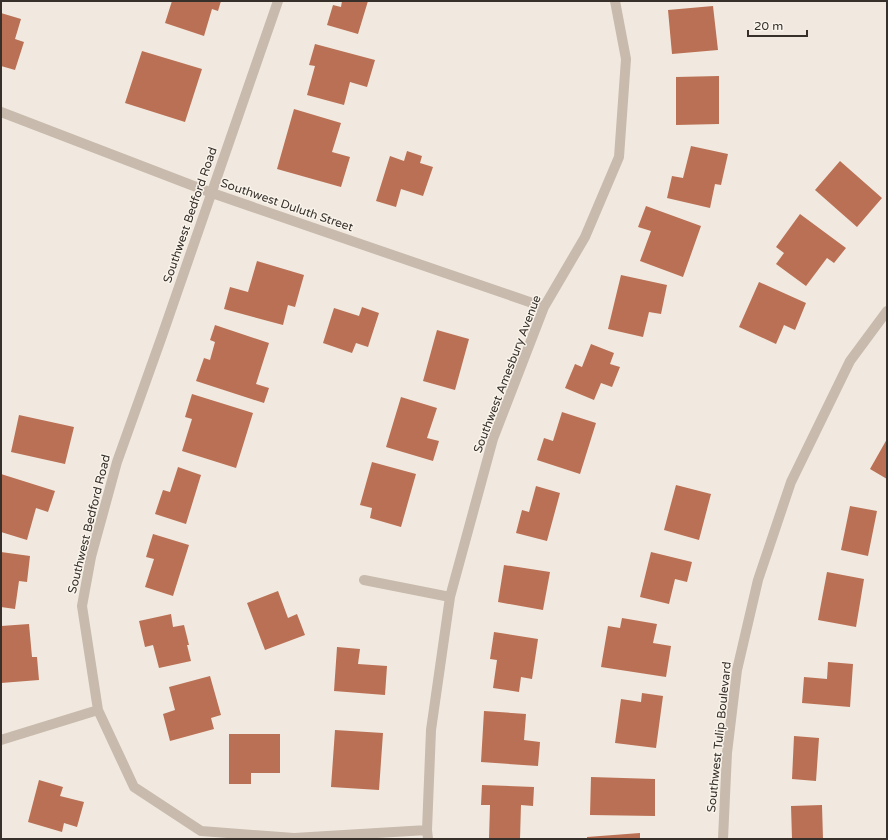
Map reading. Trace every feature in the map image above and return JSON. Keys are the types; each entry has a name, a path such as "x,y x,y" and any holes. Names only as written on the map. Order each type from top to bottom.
{"street":[{"name":"Southwest Bedford Road","path":"278,1 117,462 91,557 82,606 98,710 134,787 201,831 294,838 428,834"},
{"name":"Southwest Amesbury Avenue","path":"428,834 431,730 450,597 493,439 544,307 585,237 619,157 626,59 615,1"},
{"name":"Southwest Duluth Street","path":"1,112 212,193 544,307"},
{"name":"Southwest Tulip Boulevard","path":"723,839 728,753 737,670 758,580 791,482 850,361 887,311"},
{"path":"364,580 450,597"},
{"path":"1,740 98,710"}],"building":[{"path":"172,1 221,1 218,11 212,9 204,36 165,23"},
{"path":"342,1 368,1 358,34 327,25 333,5 341,7"},
{"path":"713,6 718,50 672,54 668,10"},
{"path":"1,13 21,19 15,39 24,42 15,70 1,66"},
{"path":"315,44 375,60 367,87 350,82 344,105 307,95 315,66 309,65"},
{"path":"142,51 202,69 185,122 125,103"},
{"path":"719,76 719,124 676,125 676,77"},
{"path":"294,109 341,123 332,152 350,157 341,187 277,169"},
{"path":"691,146 728,154 721,185 715,184 710,208 667,198 672,176 683,178"},
{"path":"407,151 422,156 420,163 433,167 423,196 401,189 396,207 376,201 390,156 404,161"},
{"path":"840,161 882,198 857,227 815,190"},
{"path":"646,206 701,226 683,277 640,261 651,231 638,227"},
{"path":"800,214 846,248 834,263 827,258 806,286 776,264 784,253 776,247"},
{"path":"257,261 304,275 295,307 288,305 283,325 224,309 230,287 248,292"},
{"path":"621,275 667,285 661,314 649,312 643,337 608,329"},
{"path":"759,282 806,303 795,330 784,325 776,344 739,327"},
{"path":"362,307 379,313 368,347 356,343 352,353 323,343 334,308 359,316"},
{"path":"215,325 269,343 256,384 269,388 264,403 196,381 204,358 210,360 215,342 210,340"},
{"path":"437,330 469,339 455,390 423,381"},
{"path":"591,344 614,353 610,364 620,367 612,387 601,383 594,400 565,388 575,364 582,367"},
{"path":"192,394 253,413 236,468 182,451 192,419 185,417"},
{"path":"401,397 437,408 427,438 439,441 433,461 386,447"},
{"path":"562,412 596,423 580,474 537,460 544,438 553,441"},
{"path":"19,415 74,427 65,464 11,452"},
{"path":"887,439 887,479 870,469"},
{"path":"372,462 416,474 401,527 370,518 372,508 360,505"},
{"path":"178,467 201,475 186,524 155,514 163,490 170,492"},
{"path":"1,474 55,491 48,512 36,508 27,540 1,532"},
{"path":"676,485 711,494 699,540 664,530"},
{"path":"536,486 560,493 547,541 516,533 522,510 529,512"},
{"path":"850,506 877,511 868,556 841,550"},
{"path":"153,534 189,545 173,596 145,587 154,559 146,557"},
{"path":"1,552 30,556 27,582 19,581 15,609 1,607"},
{"path":"651,552 692,562 687,582 675,579 669,604 640,597"},
{"path":"504,565 550,572 543,610 498,602"},
{"path":"827,572 864,579 856,627 818,620"},
{"path":"278,591 288,618 297,614 305,635 265,650 247,603"},
{"path":"171,614 173,627 184,625 191,661 159,668 153,645 145,647 139,621"},
{"path":"622,618 657,624 653,643 671,646 666,677 601,667 608,626 620,628"},
{"path":"29,624 32,657 37,657 39,680 1,683 1,626"},
{"path":"494,632 538,639 532,679 521,677 519,692 493,688 497,660 490,659"},
{"path":"337,647 360,649 358,664 387,666 385,695 334,691"},
{"path":"828,662 853,664 850,707 802,703 804,677 827,679"},
{"path":"210,676 221,715 211,718 214,729 170,741 163,714 175,710 169,687"},
{"path":"642,693 663,696 656,748 615,743 621,699 641,702"},
{"path":"484,711 526,714 524,740 540,742 538,766 481,762"},
{"path":"335,730 383,733 379,790 331,787"},
{"path":"229,734 280,734 280,773 251,773 251,784 229,784"},
{"path":"794,736 819,738 816,781 792,779"},
{"path":"591,777 655,779 655,816 590,815"},
{"path":"39,780 63,787 60,796 84,802 77,827 64,823 62,832 28,822"},
{"path":"482,785 534,787 533,806 521,805 520,839 489,839 490,805 481,805"},
{"path":"822,805 823,839 792,839 791,806"},
{"path":"640,833 640,839 587,839 587,837"}]}
